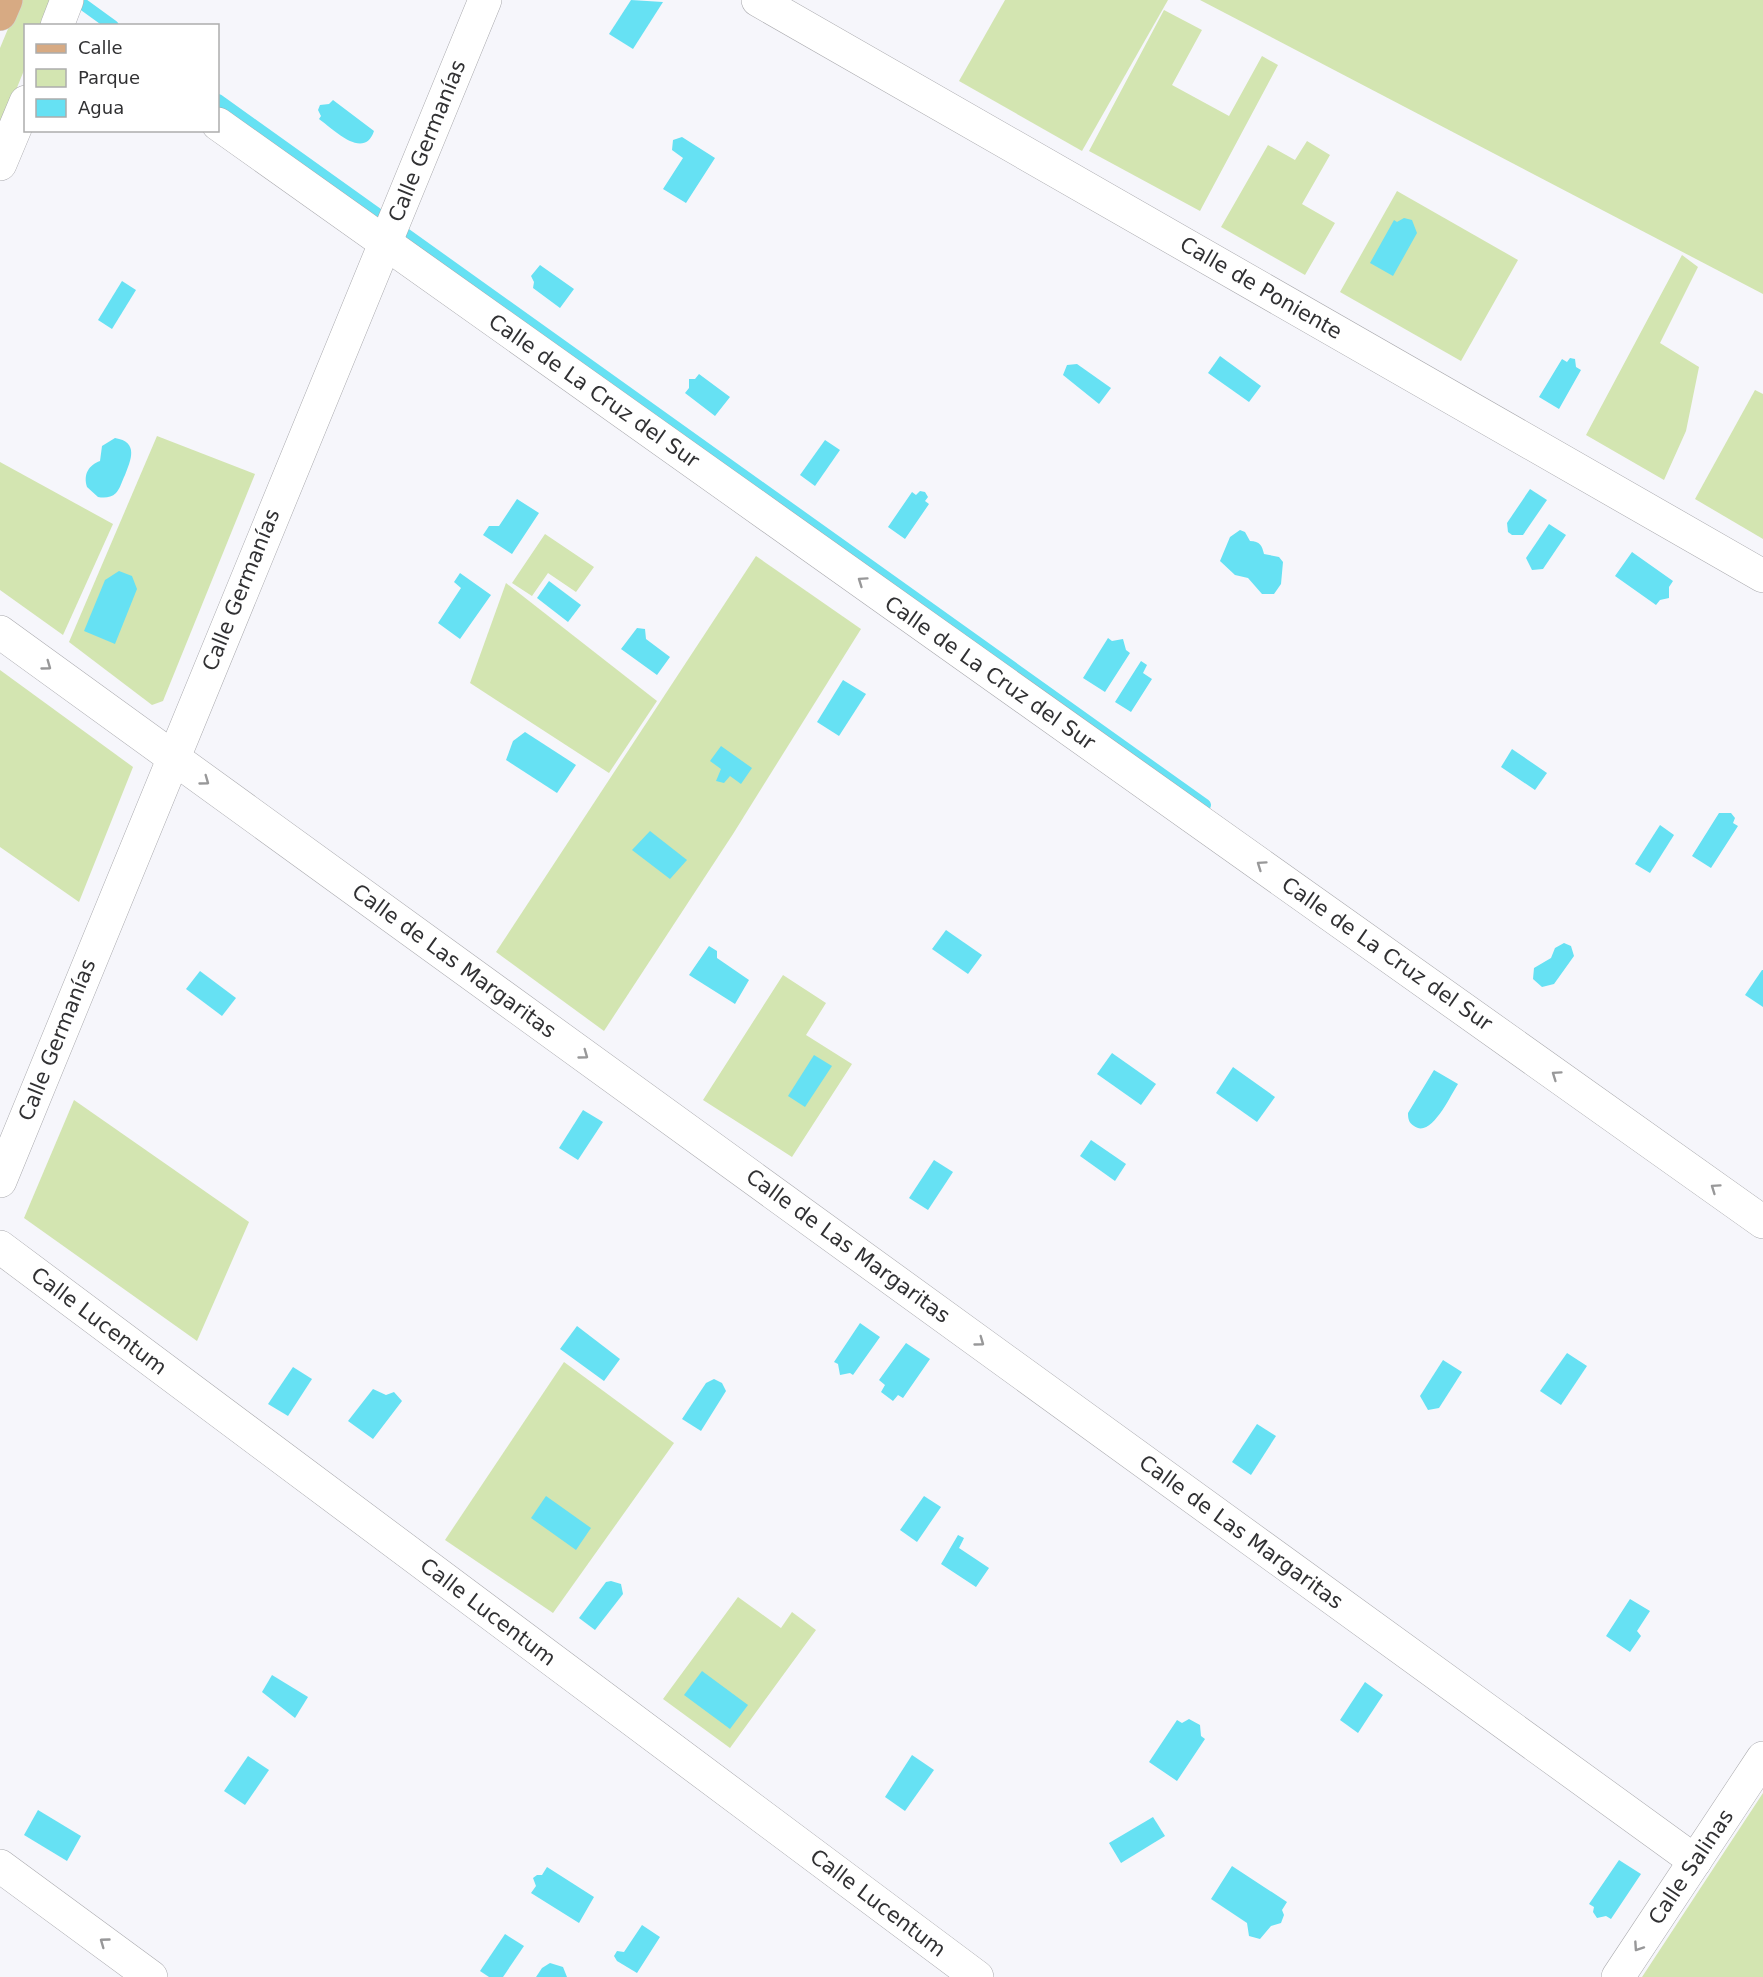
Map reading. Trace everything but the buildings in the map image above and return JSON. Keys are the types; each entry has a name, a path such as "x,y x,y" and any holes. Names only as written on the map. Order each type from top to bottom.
{"main road":[{"path":"0,14 6,0"}],"street":[{"name":"Calle Germanías","path":"0,1181 485,0"},
{"name":"Calle de Poniente","path":"758,0 1763,576"},
{"path":"0,164 24,107"},
{"name":"Calle de La Cruz del Sur","path":"219,125 1763,1222"},
{"name":"Calle de Las Margaritas","path":"0,632 1695,1861"},
{"name":"Calle Lucentum","path":"0,1247 976,1977"},
{"name":"Calle Salinas","path":"1618,1977 1763,1758"},
{"path":"0,1866 151,1977"}],"green space":[{"path":"20,0 53,0 43,24 24,24 24,70 0,129 0,48"},
{"path":"1005,0 1168,0 1082,151 959,81"},
{"path":"1200,0 1763,0 1763,294"},
{"path":"1164,10 1202,30 1172,85 1229,116 1262,56 1278,65 1200,211 1089,151"},
{"path":"1307,141 1330,155 1302,204 1335,223 1305,275 1221,227 1268,145 1295,160"},
{"path":"1397,191 1518,260 1461,361 1340,292"},
{"path":"1682,255 1698,267 1660,343 1699,367 1686,431 1664,480 1586,435"},
{"path":"1755,390 1763,394 1763,539 1695,499"},
{"path":"157,436 255,474 163,701 152,705 69,642"},
{"path":"0,462 113,524 63,635 0,590"},
{"path":"545,534 594,567 576,592 548,573 532,596 512,583"},
{"path":"756,556 861,629 733,834 604,1031 496,952"},
{"path":"506,583 657,701 609,773 470,683"},
{"path":"0,670 133,767 79,902 0,847"},
{"path":"783,975 826,1003 806,1035 852,1064 792,1157 703,1100"},
{"path":"74,1100 249,1222 197,1341 24,1218"},
{"path":"564,1362 674,1443 553,1613 445,1540"},
{"path":"738,1597 781,1628 792,1612 816,1630 730,1748 663,1699"},
{"path":"1763,1793 1763,1977 1642,1977"}],"water":[{"path":"631,0 663,2 633,49 609,34"},
{"path":"333,100 374,131 369,140 356,143 348,140 319,119 320,105 329,104"},
{"path":"682,137 715,158 686,203 663,189 683,158 672,150 673,140"},
{"path":"1404,218 1412,220 1417,233 1393,276 1370,263 1394,220 1397,222"},
{"path":"540,265 574,289 560,308 533,288 534,282 531,276"},
{"path":"122,281 136,290 112,329 98,320"},
{"path":"1220,356 1261,386 1249,402 1208,373"},
{"path":"1570,358 1575,359 1576,367 1581,370 1559,409 1539,397 1562,359 1567,362"},
{"path":"1077,364 1111,388 1099,404 1063,375 1067,365"},
{"path":"699,374 730,397 715,416 685,393 689,388 689,379 695,379"},
{"path":"115,438 128,443 131,458 116,493 112,496 98,497 87,487 86,474 93,465 100,461 102,446"},
{"path":"825,440 840,450 815,486 800,475"},
{"path":"1530,489 1547,500 1523,535 1512,535 1508,532 1507,523"},
{"path":"920,491 925,492 928,497 925,501 929,504 905,539 888,527 912,492 916,495"},
{"path":"517,499 539,513 512,554 483,535 489,526 499,526"},
{"path":"1549,524 1566,535 1543,569 1532,570 1526,558"},
{"path":"1240,530 1245,532 1250,541 1260,545 1264,554 1279,557 1283,562 1281,584 1274,594 1262,594 1248,578 1235,575 1220,561 1230,537"},
{"path":"1632,552 1673,581 1669,587 1669,598 1660,600 1656,605 1615,576"},
{"path":"119,571 132,576 137,589 115,644 84,631 105,580"},
{"path":"460,573 491,595 460,639 438,623 461,588 454,582"},
{"path":"549,581 581,605 568,622 537,598"},
{"path":"637,628 645,629 646,639 670,657 657,675 621,649"},
{"path":"1108,638 1112,641 1123,639 1126,650 1130,653 1105,692 1083,678"},
{"path":"1141,661 1147,665 1143,673 1152,679 1131,712 1115,702"},
{"path":"843,680 866,694 839,736 817,722"},
{"path":"525,732 576,765 557,793 506,760 513,741"},
{"path":"721,746 752,768 741,784 730,776 724,783 716,781 721,769 710,761"},
{"path":"1512,749 1547,773 1535,790 1501,767"},
{"path":"1719,813 1731,813 1735,818 1733,823 1738,826 1711,868 1692,856"},
{"path":"1660,825 1674,835 1650,873 1635,864"},
{"path":"650,831 687,860 670,879 632,850"},
{"path":"946,930 982,955 968,974 932,949"},
{"path":"1564,943 1571,946 1574,956 1554,984 1542,987 1533,979 1534,968 1551,958 1555,948"},
{"path":"709,946 717,951 717,958 749,980 735,1004 689,975"},
{"path":"1763,970 1763,1007 1745,995"},
{"path":"200,971 236,998 222,1016 186,989"},
{"path":"1112,1053 1156,1084 1141,1105 1097,1074"},
{"path":"814,1055 832,1066 805,1107 788,1096"},
{"path":"1233,1067 1275,1097 1257,1122 1216,1093"},
{"path":"1434,1070 1458,1084 1433,1122 1427,1127 1420,1128 1411,1124 1408,1113"},
{"path":"583,1110 603,1122 578,1160 559,1148"},
{"path":"1091,1140 1126,1164 1115,1181 1080,1156"},
{"path":"934,1160 953,1172 928,1210 909,1198"},
{"path":"860,1323 880,1337 853,1375 850,1373 840,1375 838,1364 834,1362"},
{"path":"577,1326 620,1359 604,1381 560,1349"},
{"path":"906,1343 930,1359 903,1398 898,1395 893,1401 881,1392 885,1385 879,1380"},
{"path":"1567,1353 1587,1366 1561,1405 1540,1391"},
{"path":"1443,1360 1462,1372 1439,1408 1428,1410 1420,1396"},
{"path":"293,1367 312,1379 288,1416 268,1404"},
{"path":"714,1379 722,1383 726,1391 701,1431 682,1419 706,1383"},
{"path":"373,1389 386,1395 394,1392 402,1401 373,1439 348,1421"},
{"path":"1257,1424 1276,1436 1251,1475 1232,1462"},
{"path":"546,1496 591,1528 576,1550 531,1518"},
{"path":"924,1496 941,1507 917,1542 900,1530"},
{"path":"958,1535 964,1538 959,1548 989,1568 976,1587 941,1564"},
{"path":"606,1582 621,1584 623,1594 595,1630 579,1618"},
{"path":"1630,1599 1650,1611 1637,1631 1641,1636 1630,1652 1606,1636"},
{"path":"702,1671 748,1705 730,1729 684,1695"},
{"path":"272,1675 308,1697 295,1718 262,1692"},
{"path":"1365,1682 1383,1695 1358,1733 1340,1720"},
{"path":"1189,1719 1200,1725 1201,1736 1205,1739 1177,1781 1149,1762 1177,1720 1182,1723"},
{"path":"912,1755 934,1770 905,1811 885,1797"},
{"path":"248,1756 269,1770 245,1805 224,1791"},
{"path":"38,1810 81,1836 67,1861 24,1835"},
{"path":"1153,1817 1165,1836 1121,1863 1109,1843"},
{"path":"1619,1860 1641,1874 1611,1919 1606,1916 1597,1918 1593,1912 1594,1907 1589,1904"},
{"path":"1232,1866 1287,1902 1282,1910 1284,1915 1281,1923 1271,1926 1260,1939 1249,1936 1247,1923 1211,1899"},
{"path":"547,1867 594,1897 579,1923 531,1893 536,1886 533,1878 542,1875"},
{"path":"642,1925 660,1937 637,1973 617,1961 614,1956 617,1951 624,1952"},
{"path":"505,1934 524,1946 503,1977 489,1977 480,1971"},
{"path":"550,1963 563,1967 567,1977 536,1977 542,1968"}],"waterway":[{"path":"77,0 110,24"},
{"path":"219,101 1205,805"}]}
